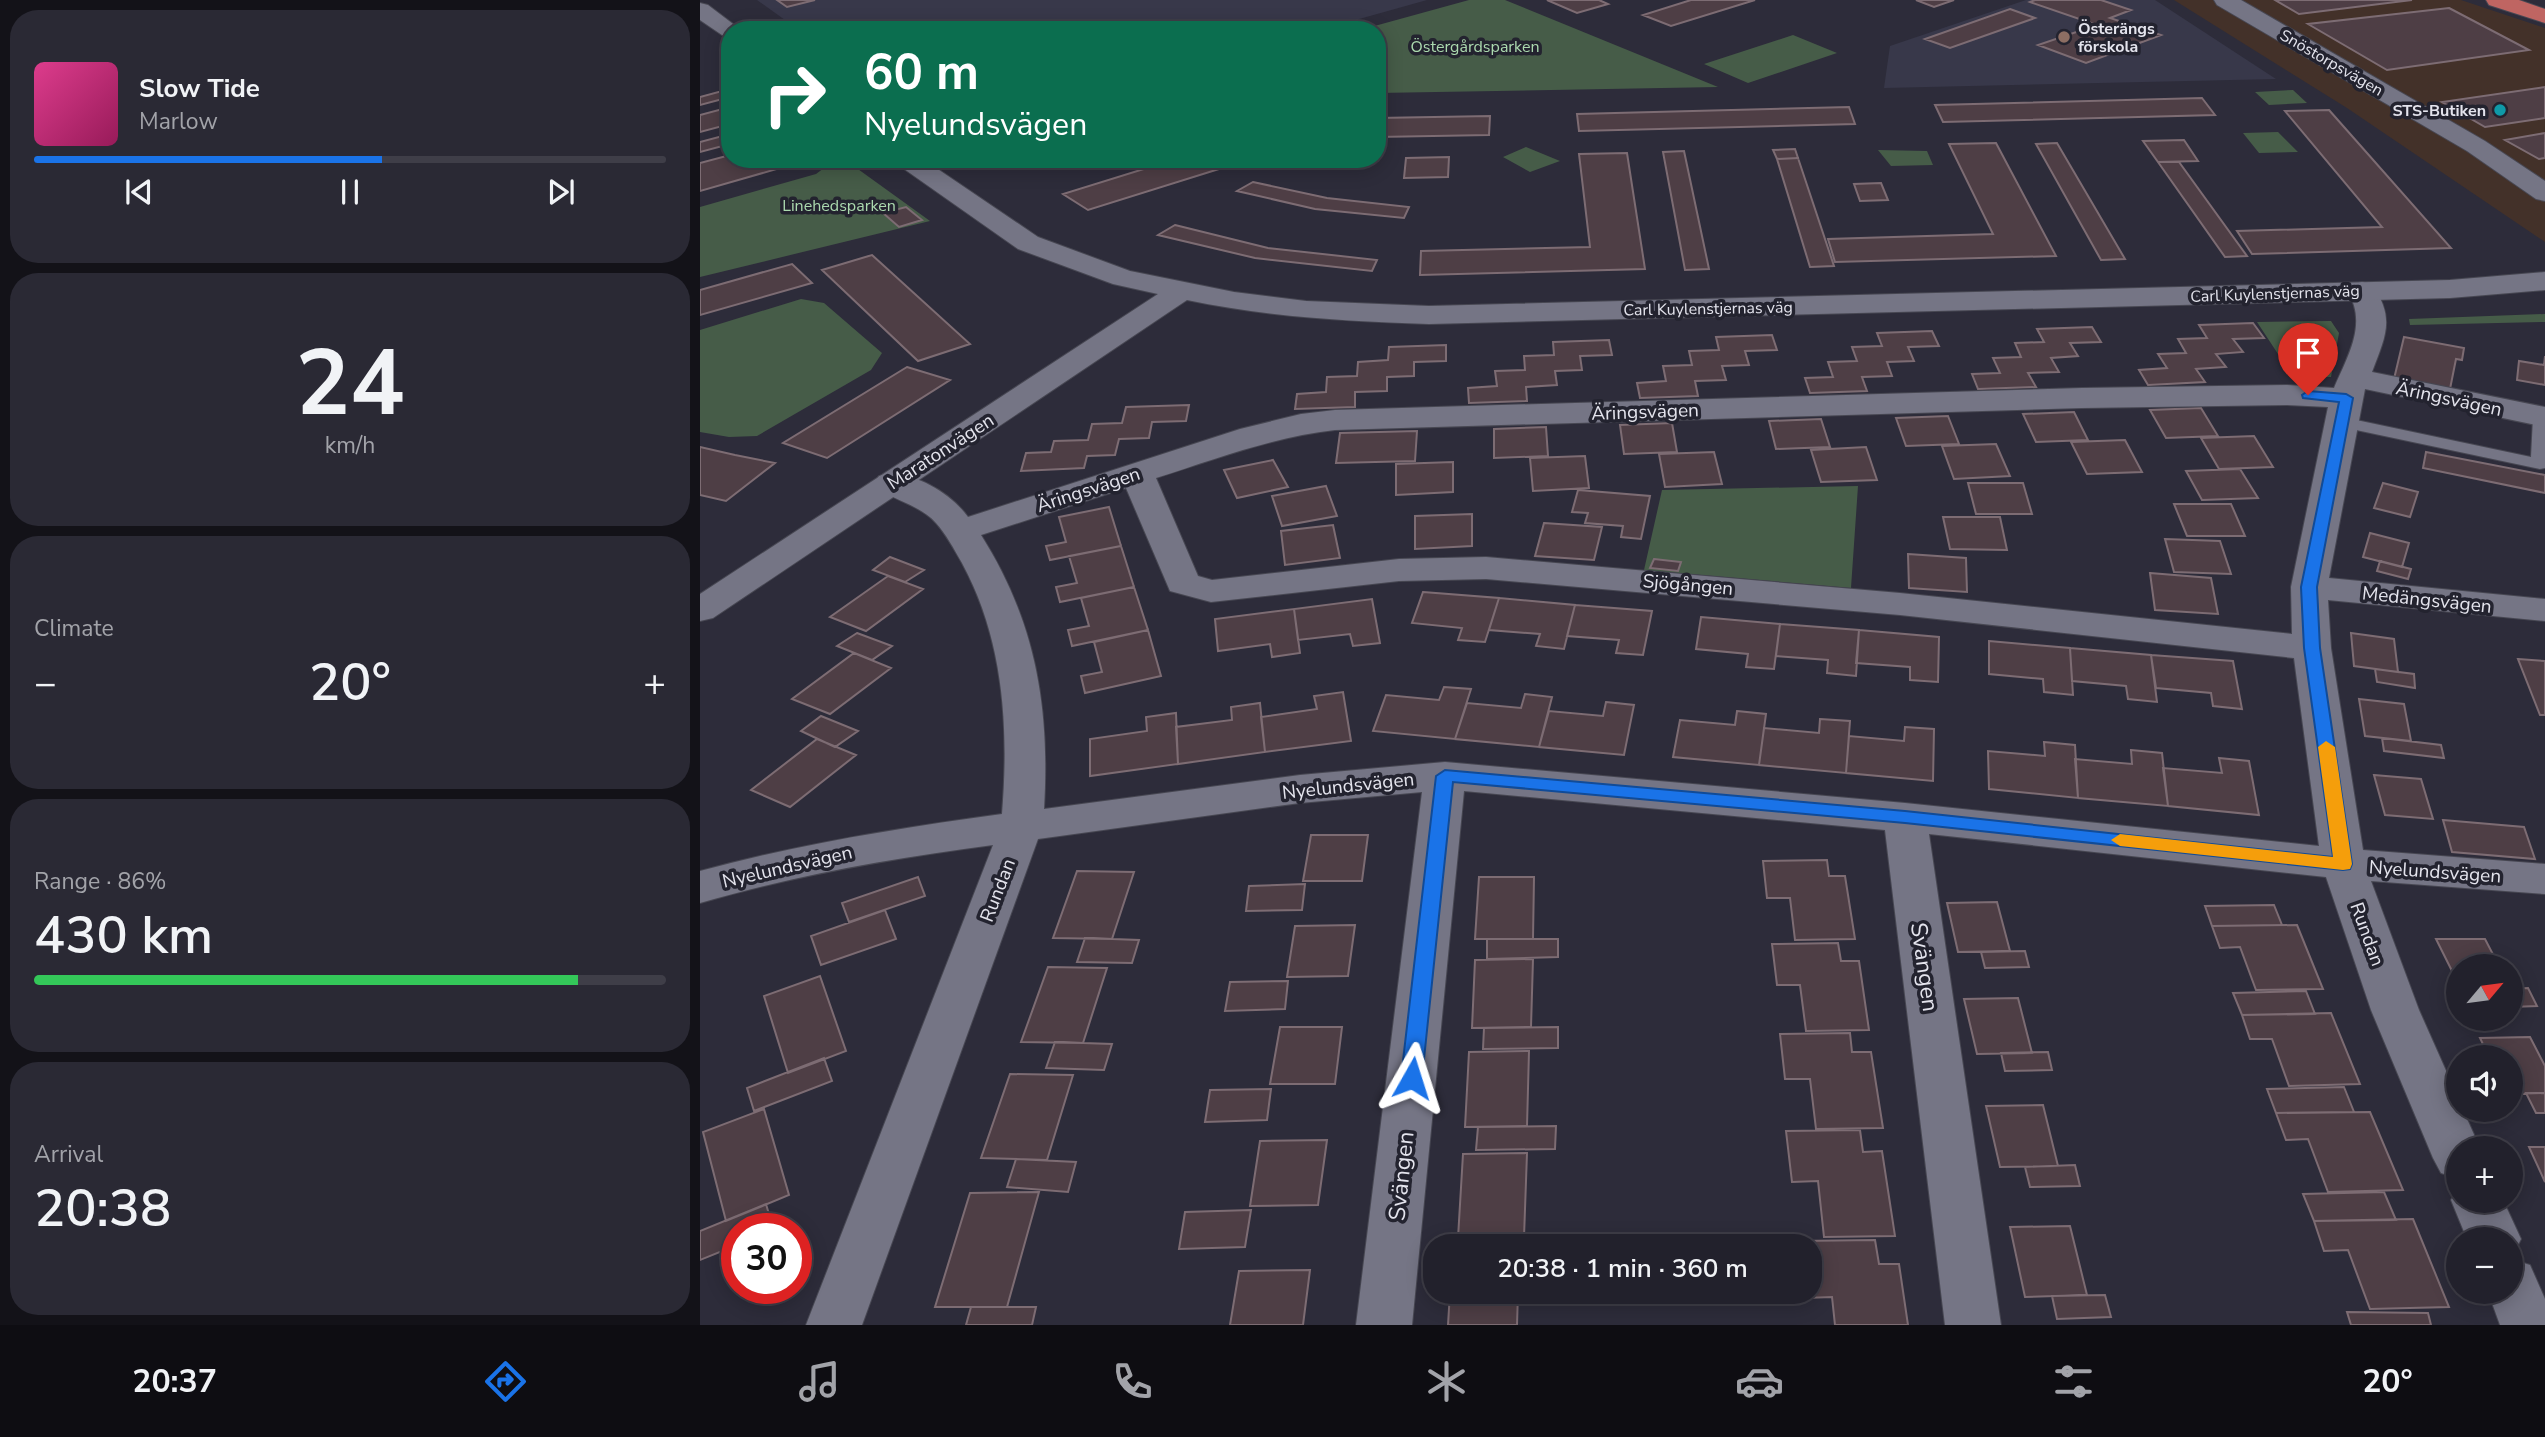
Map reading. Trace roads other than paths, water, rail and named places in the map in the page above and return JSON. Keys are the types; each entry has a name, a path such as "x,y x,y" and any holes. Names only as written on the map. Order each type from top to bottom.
{"highway":[{"path":"2497,0 2545,16"}],"street":[{"name":"Snöstorpsvägen","path":"2225,0 2476,146 2545,192"},
{"path":"700,10 721,24"},
{"name":"Carl Kuylenstjernas väg","path":"919,168 1028,243 1123,278 1180,292 1306,310 1429,315 2450,289 2545,281"},
{"name":"Rundan","path":"2362,291 2369,301 2373,330 2347,399 2309,587 2312,648 2343,864 2395,1010 2449,1136"},
{"name":"Maratonvägen","path":"700,610 1180,292"},
{"name":"Äringsvägen","path":"959,531 1251,436 1301,424 1335,420 2082,398 2287,395 2543,417"},
{"name":"Sjögången","path":"1137,473 1183,583 1212,591 1399,570 1486,568 1900,604 2312,648"},
{"name":"Rundan","path":"834,1325 1022,825 1027,774 1017,652 987,573 942,507 923,495 891,483"},
{"name":"Medängsvägen","path":"2309,587 2545,610"},
{"name":"Nyelundsvägen","path":"700,887 815,858 1022,825 1300,789 1445,776 1905,817 2343,864 2545,879"},
{"name":"Svängen","path":"1384,1325 1445,776"},
{"name":"Svängen","path":"1905,817 1973,1325"},
{"path":"2520,1304 2528,1325"}],"lane":[{"path":"2347,399 2540,464 2543,417"}],"place":[{"name":"Österängs förskola","path":"2064,37"},
{"name":"STS-Butiken","path":"2500,110"}],"park label":[{"name":"Östergårdsparken","path":"1475,46"},
{"name":"Linehedsparken","path":"839,205"}]}
